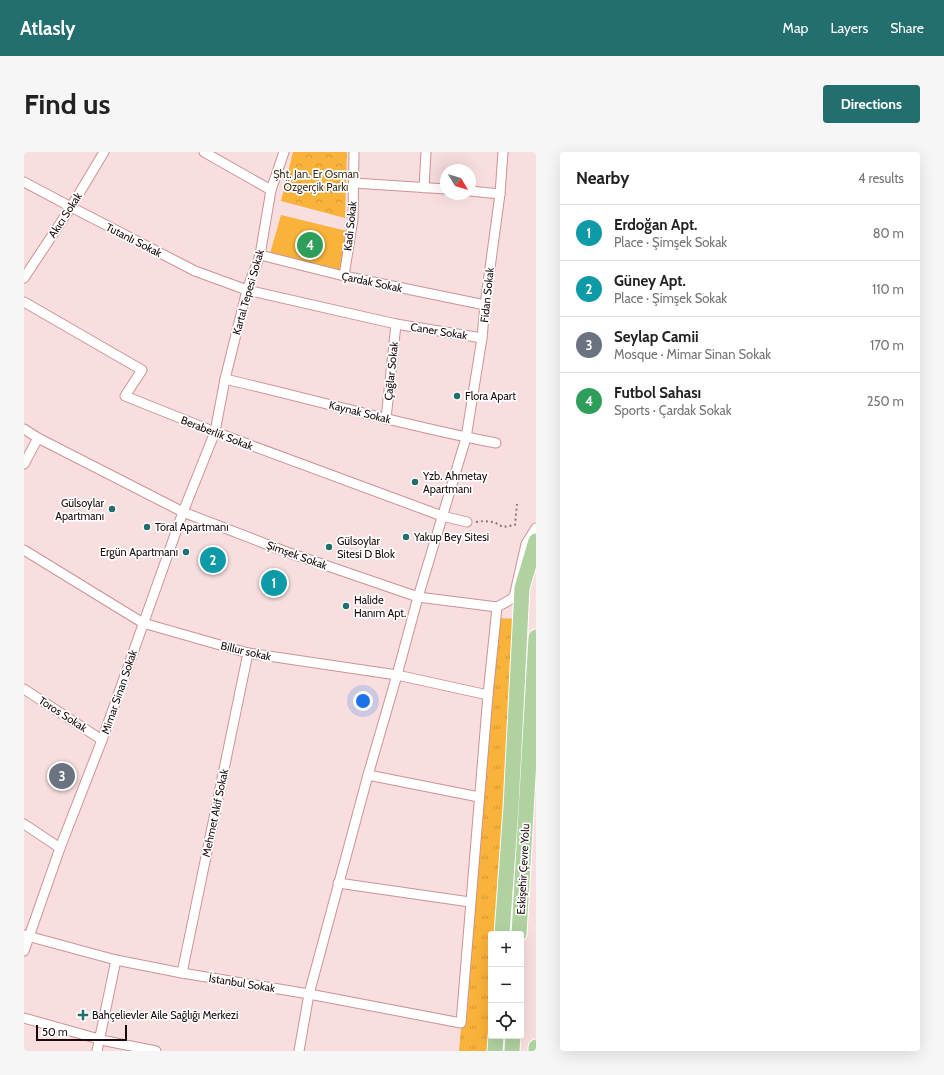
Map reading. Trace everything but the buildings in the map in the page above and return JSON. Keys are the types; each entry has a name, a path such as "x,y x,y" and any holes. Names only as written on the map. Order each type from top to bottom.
{"highway":[{"path":"502,931 522,588 536,541"},
{"name":"Eskişehir Çevre Yolu","path":"519,931 536,637"},
{"path":"495,1051 496,1039"},
{"path":"512,1051 513,1039"}],"street":[{"name":"Akıcı Sokak","path":"24,278 71,207 104,152"},
{"path":"204,152 271,190"},
{"name":"Kartal Tepesi Sokak","path":"215,432 225,379 247,290 260,255 271,190 284,152"},
{"name":"Kadı Sokak","path":"344,276 353,219 354,152"},
{"path":"424,188 426,152"},
{"name":"Fidan Sokak","path":"298,1051 309,994 338,883 418,597 466,438 482,338 484,305 500,194 503,152"},
{"name":"Tutanlı Sokak","path":"24,182 195,271 247,290 396,324"},
{"path":"354,183 440,189"},
{"path":"476,192 500,194"},
{"name":"Çardak Sokak","path":"260,255 344,276 484,305"},
{"name":"Beraberlik Sokak","path":"24,302 142,370 125,396 215,432 442,516 467,522"},
{"name":"Caner Sokak","path":"396,324 482,338"},
{"name":"Çağlar Sokak","path":"386,419 396,324"},
{"name":"Kaynak Sokak","path":"225,379 466,438 496,443"},
{"name":"Şimşek Sokak","path":"24,429 38,438 183,512 284,551 418,597 497,607"},
{"name":"Mimar Sinan Sokak","path":"24,951 26,936 102,740 183,512 215,432"},
{"path":"24,464 38,438"},
{"path":"338,883 470,902 497,607 508,602 514,597 526,544 536,528"},
{"name":"Billur sokak","path":"24,550 143,623 248,653 397,675 488,695"},
{"name":"Mehmet Akif Sokak","path":"182,973 248,653"},
{"name":"Toros Sokak","path":"24,689 102,740"},
{"path":"368,775 479,797"},
{"path":"24,824 60,848"},
{"name":"İstanbul Sokak","path":"26,936 116,960 182,973 309,994 461,1023 470,902"},
{"path":"96,1051 100,1039 116,960"},
{"path":"24,1018 100,1039 156,1051"}],"path":[{"path":"467,522 494,522 503,527 515,525 517,504"}],"green space":[{"name":"Şht. Jan. Er Osman Özgerçik Parkı","path":"293,152 347,152 345,218 281,201"},
{"path":"281,215 351,232 341,273 269,257"},
{"path":"497,618 516,619 496,931 488,931 488,1051 459,1051"}],"place":[{"name":"Futbol Sahası","path":"310,245"},
{"name":"Flora Apart","path":"457,396"},
{"name":"Yzb. Ahmetay Apartmanı","path":"415,482"},
{"name":"Gülsoylar Apartmanı","path":"112,509"},
{"name":"Töral Apartmanı","path":"147,527"},
{"name":"Yakup Bey Sitesi","path":"406,537"},
{"name":"Gülsoylar Sitesi D Blok","path":"329,547"},
{"name":"Ergün Apartmanı","path":"186,552"},
{"name":"Güney Apt.","path":"213,560"},
{"name":"Erdoğan Apt.","path":"274,583"},
{"name":"Halide Hanım Apt.","path":"346,606"},
{"name":"Seylap Camii","path":"62,776"},
{"name":"Bahçelievler Aile Sağlığı Merkezi","path":"83,1015"}]}
